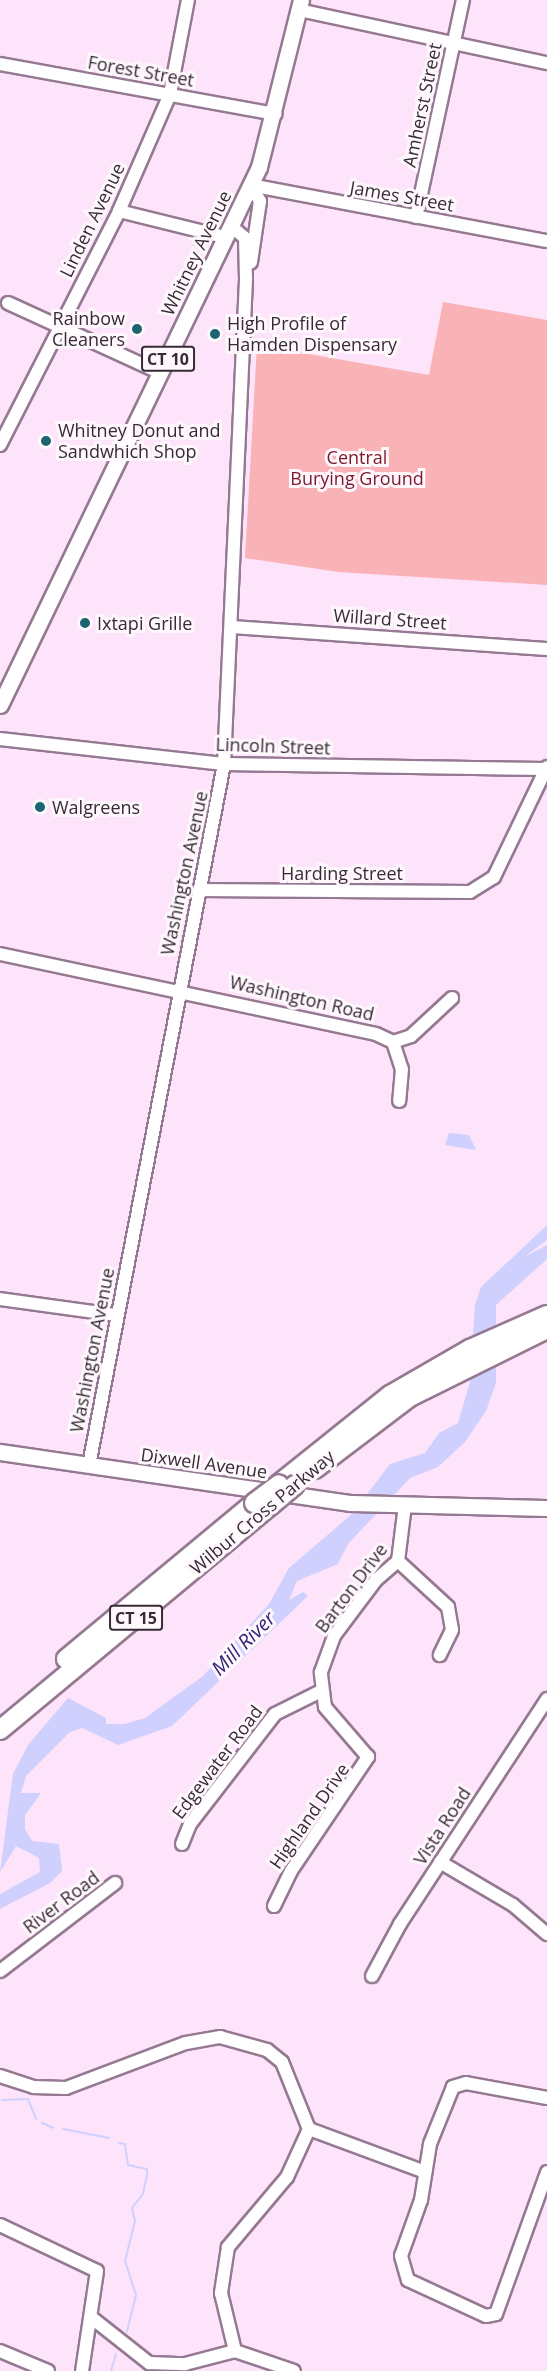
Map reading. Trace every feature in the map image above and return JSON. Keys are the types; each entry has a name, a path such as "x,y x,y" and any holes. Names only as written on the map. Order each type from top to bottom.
{"highway":[{"name":"Wilbur Cross Parkway","path":"0,1714 287,1484 470,1357 547,1315"},
{"name":"Wilbur Cross Parkway","path":"497,1343 547,1329"},
{"path":"524,1337 547,1334"},
{"name":"Wilbur Cross Parkway","path":"0,1730 262,1504"}],"main road":[{"name":"Whitney Avenue","path":"0,705 250,185 276,114 300,5"},
{"name":"Dixwell Avenue","path":"0,1452 356,1503 547,1508"}],"street":[{"name":"Linden Avenue","path":"0,445 58,326 119,211 170,94 188,0"},
{"name":"Amherst Street","path":"416,217 463,0"},
{"path":"300,5 453,44 547,63"},
{"name":"Forest Street","path":"0,64 276,114"},
{"name":"James Street","path":"250,185 547,241"},
{"name":"Washington Avenue","path":"246,279 260,201 250,185"},
{"path":"119,211 227,231"},
{"name":"Washington Avenue","path":"89,1465 178,988 224,764 246,279 245,238 227,231"},
{"path":"8,303 161,373"},
{"name":"Willard Street","path":"231,627 547,649"},
{"name":"Lincoln Street","path":"0,739 224,764 547,768"},
{"name":"Harding Street","path":"199,890 470,892 485,886 547,768"},
{"name":"Washington Road","path":"0,954 178,988 356,1027 393,1042"},
{"path":"399,1101 402,1069 393,1042 411,1036 452,998"},
{"path":"0,1299 116,1315"},
{"name":"Barton Drive","path":"319,1692 324,1656 334,1636 376,1580 398,1561 405,1506"},
{"path":"398,1561 448,1607 452,1630 440,1656"},
{"name":"Edgewater Road","path":"182,1844 190,1824 275,1714 319,1692"},
{"name":"Highland Drive","path":"274,1906 291,1870 368,1757 334,1721 319,1692"},
{"name":"Vista Road","path":"372,1976 440,1862 547,1699"},
{"path":"440,1862 513,1905 547,1934"},
{"name":"River Road","path":"0,1971 115,1883"},
{"path":"0,2076 34,2087 66,2088 186,2043 220,2037 267,2050 282,2062 309,2129 287,2177 228,2247 221,2293 235,2351"},
{"path":"546,2180 504,2305 486,2316 408,2280 401,2268 425,2172 453,2087 466,2083 547,2098"},
{"path":"309,2129 425,2172"},
{"path":"0,2226 90,2263 99,2279 90,2341 82,2371"},
{"path":"92,2318 114,2339 164,2367 235,2351 294,2371"},
{"path":"90,2341 114,2339"},
{"path":"0,2351 48,2371"}],"green space":[{"name":"Central Burying Ground","path":"443,302 547,320 547,585 338,572 245,558 257,345 429,375"}],"water":[{"path":"449,1133 469,1135 476,1150 445,1145"},
{"name":"Mill River","path":"547,1225 547,1240 524,1257 547,1245 547,1259 496,1305 496,1383 486,1411 465,1442 438,1467 410,1478 348,1544 338,1564 297,1581 289,1600 303,1592 308,1596 172,1726 118,1745 82,1728 70,1732 26,1776 21,1793 41,1793 25,1815 25,1829 32,1841 59,1844 62,1871 50,1883 0,1909 0,1894 40,1872 39,1858 16,1846 0,1872 13,1774 28,1745 68,1698 106,1718 106,1724 124,1724 145,1718 203,1676 269,1604 289,1568 352,1514 390,1464 425,1453 439,1433 458,1423 470,1382 475,1305 481,1287"}],"waterway":[{"path":"2,2100 28,2099 36,2119"},
{"path":"42,2123 53,2128"},
{"path":"63,2129 109,2138"},
{"path":"119,2143 125,2144 128,2165 147,2169 143,2194 132,2208 135,2221 125,2261 136,2295 127,2332"},
{"path":"111,2371 116,2354"}],"place":[{"name":"Rainbow Cleaners","path":"137,329"},
{"name":"High Profile of Hamden Dispensary","path":"215,334"},
{"name":"Whitney Donut and Sandwhich Shop","path":"46,441"},
{"name":"Ixtapi Grille","path":"85,623"},
{"name":"Walgreens","path":"40,807"}]}
